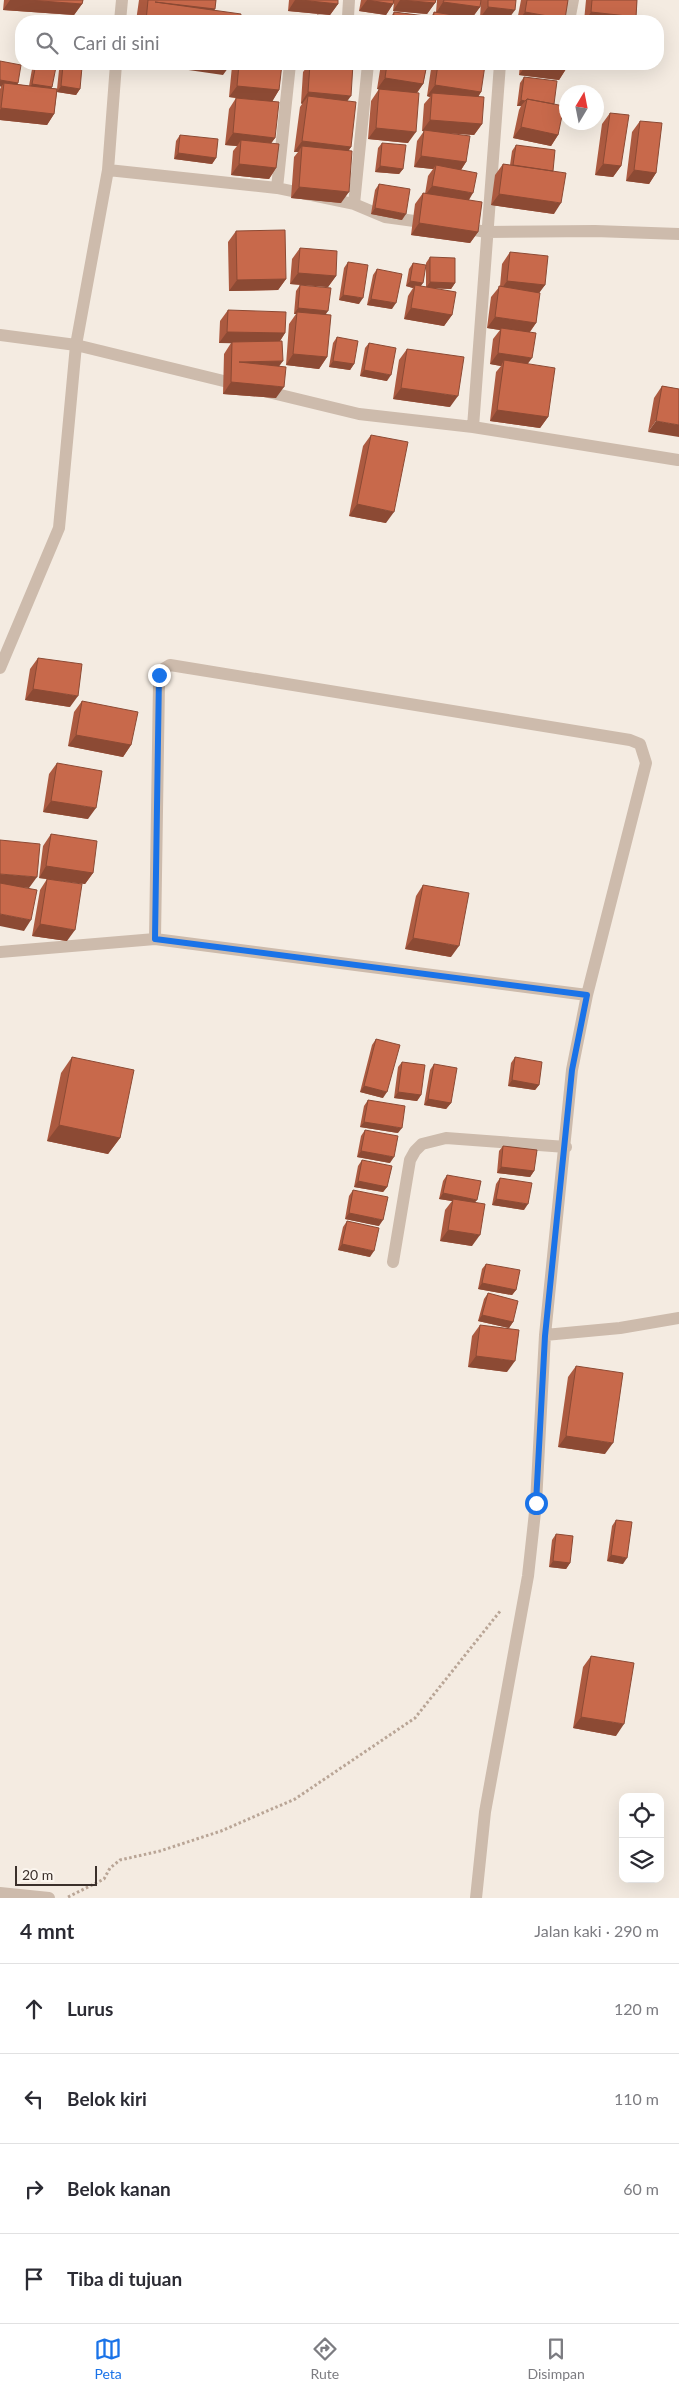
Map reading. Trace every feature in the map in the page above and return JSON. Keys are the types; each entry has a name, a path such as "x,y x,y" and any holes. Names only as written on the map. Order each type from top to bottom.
{"street":[{"path":"121,15 122,0"},
{"path":"348,15 349,0"},
{"path":"570,15 572,0"},
{"path":"0,668 59,528 76,345 108,170 116,70"},
{"path":"277,188 289,70"},
{"path":"354,204 367,70"},
{"path":"473,427 500,70"},
{"path":"108,170 277,188 354,204 385,217 487,232 595,231 679,234"},
{"path":"0,335 76,345 359,414 473,427 678,460"},
{"path":"155,939 158,682 160,671 170,665 630,740 640,744 646,763 587,995 572,1070 566,1147 545,1336 536,1503 528,1576 485,1812 476,1898"},
{"path":"0,952 155,939 587,995"},
{"path":"392,1262 410,1160 422,1144 446,1138 566,1147"},
{"path":"545,1336 620,1328 679,1318"},
{"path":"0,1893 49,1898"}],"path":[{"path":"65,1898 104,1879 110,1868 120,1860 160,1850 220,1831 295,1798 311,1788 415,1718 503,1607"}],"building":[{"path":"28,0 83,0 82,4"},
{"path":"148,0 216,0 215,9 155,2 241,14 241,15 147,15"},
{"path":"301,0 338,0 338,4"},
{"path":"367,0 394,0 393,4"},
{"path":"401,0 436,0 435,3"},
{"path":"444,0 481,0 480,7 443,2"},
{"path":"488,0 516,0 515,10 488,7"},
{"path":"527,0 568,0 566,15 542,15 525,12"},
{"path":"592,0 637,0 636,15 591,12"},
{"path":"394,12 417,15 394,15"},
{"path":"434,12 453,15 434,15"},
{"path":"0,61 15,64 15,70 20,70 18,83 0,80"},
{"path":"35,70 55,70 52,87 32,84"},
{"path":"63,70 82,70 80,89 61,86"},
{"path":"238,70 281,70 279,90 237,86"},
{"path":"310,70 353,70 351,96 308,92"},
{"path":"386,70 426,70 423,84 385,78"},
{"path":"437,70 484,70 481,92 435,85"},
{"path":"524,77 557,81 554,104 527,99 525,101 521,100"},
{"path":"4,83 57,89 54,114 1,108"},
{"path":"379,89 419,93 416,132 376,128"},
{"path":"432,93 484,97 482,124 430,120"},
{"path":"308,96 356,102 351,147 302,141"},
{"path":"236,98 279,102 275,138 233,133"},
{"path":"527,99 559,105 558,135 521,127"},
{"path":"610,113 629,115 621,166 603,164"},
{"path":"640,121 662,123 656,173 634,170"},
{"path":"424,130 470,136 466,162 421,156"},
{"path":"180,135 218,139 216,158 178,153"},
{"path":"241,140 279,144 276,168 239,164"},
{"path":"382,143 406,145 403,169 380,166"},
{"path":"516,145 555,150 553,171 513,165"},
{"path":"302,146 352,151 349,192 299,187"},
{"path":"503,164 566,173 561,203 499,194"},
{"path":"436,165 477,173 473,193 432,186"},
{"path":"379,184 410,189 406,214 375,208"},
{"path":"423,193 482,202 478,232 419,223"},
{"path":"285,230 286,279 237,280 236,231"},
{"path":"300,248 337,251 336,276 298,273"},
{"path":"510,252 548,256 545,285 507,281"},
{"path":"430,257 455,258 455,283 430,282"},
{"path":"348,262 368,265 363,298 343,295"},
{"path":"413,263 426,265 423,283 410,281"},
{"path":"377,269 402,274 396,303 371,299"},
{"path":"300,285 331,288 328,311 298,308"},
{"path":"415,285 456,292 452,315 411,308"},
{"path":"499,286 540,293 536,323 495,317"},
{"path":"228,310 286,312 285,333 227,332"},
{"path":"297,312 331,315 327,357 293,354"},
{"path":"501,328 536,333 532,358 498,353"},
{"path":"337,337 358,341 354,364 333,361"},
{"path":"282,341 283,361 239,362 286,367 284,387 231,382 232,342"},
{"path":"369,343 396,348 391,375 364,370"},
{"path":"407,349 464,357 458,396 401,388"},
{"path":"504,360 555,368 548,417 497,410"},
{"path":"662,386 679,389 679,425 656,421"},
{"path":"371,435 408,442 394,512 357,504"},
{"path":"38,658 82,664 78,696 33,689"},
{"path":"82,701 138,712 131,745 76,735"},
{"path":"57,763 102,771 96,808 51,801"},
{"path":"51,834 97,841 93,873 46,866"},
{"path":"0,840 40,844 37,877 0,874"},
{"path":"47,879 82,884 75,930 40,924"},
{"path":"0,883 37,890 31,920 0,914"},
{"path":"423,885 469,893 459,946 413,938"},
{"path":"376,1039 400,1045 387,1092 364,1086"},
{"path":"72,1057 134,1070 120,1138 59,1125"},
{"path":"515,1057 542,1062 539,1085 512,1080"},
{"path":"402,1062 425,1065 421,1095 398,1092"},
{"path":"434,1064 457,1068 451,1103 428,1099"},
{"path":"368,1100 405,1106 402,1128 364,1122"},
{"path":"365,1130 398,1136 394,1157 361,1151"},
{"path":"503,1146 537,1150 534,1171 501,1167"},
{"path":"362,1160 392,1166 387,1187 358,1181"},
{"path":"447,1175 481,1181 477,1200 443,1193"},
{"path":"500,1178 532,1183 528,1204 496,1199"},
{"path":"353,1190 388,1197 383,1220 349,1213"},
{"path":"453,1199 485,1204 480,1235 448,1230"},
{"path":"347,1221 379,1228 374,1251 342,1244"},
{"path":"486,1264 520,1270 516,1290 482,1283"},
{"path":"488,1293 518,1301 513,1322 482,1315"},
{"path":"480,1325 519,1330 515,1361 476,1356"},
{"path":"576,1366 623,1373 613,1443 566,1436"},
{"path":"616,1520 632,1522 627,1558 611,1555"},
{"path":"556,1534 573,1536 570,1563 553,1561"},
{"path":"591,1656 634,1663 624,1724 581,1717"}],"route":[{"path":"159,675 155,939 587,995 572,1070 566,1147 545,1336 536,1503"}]}
